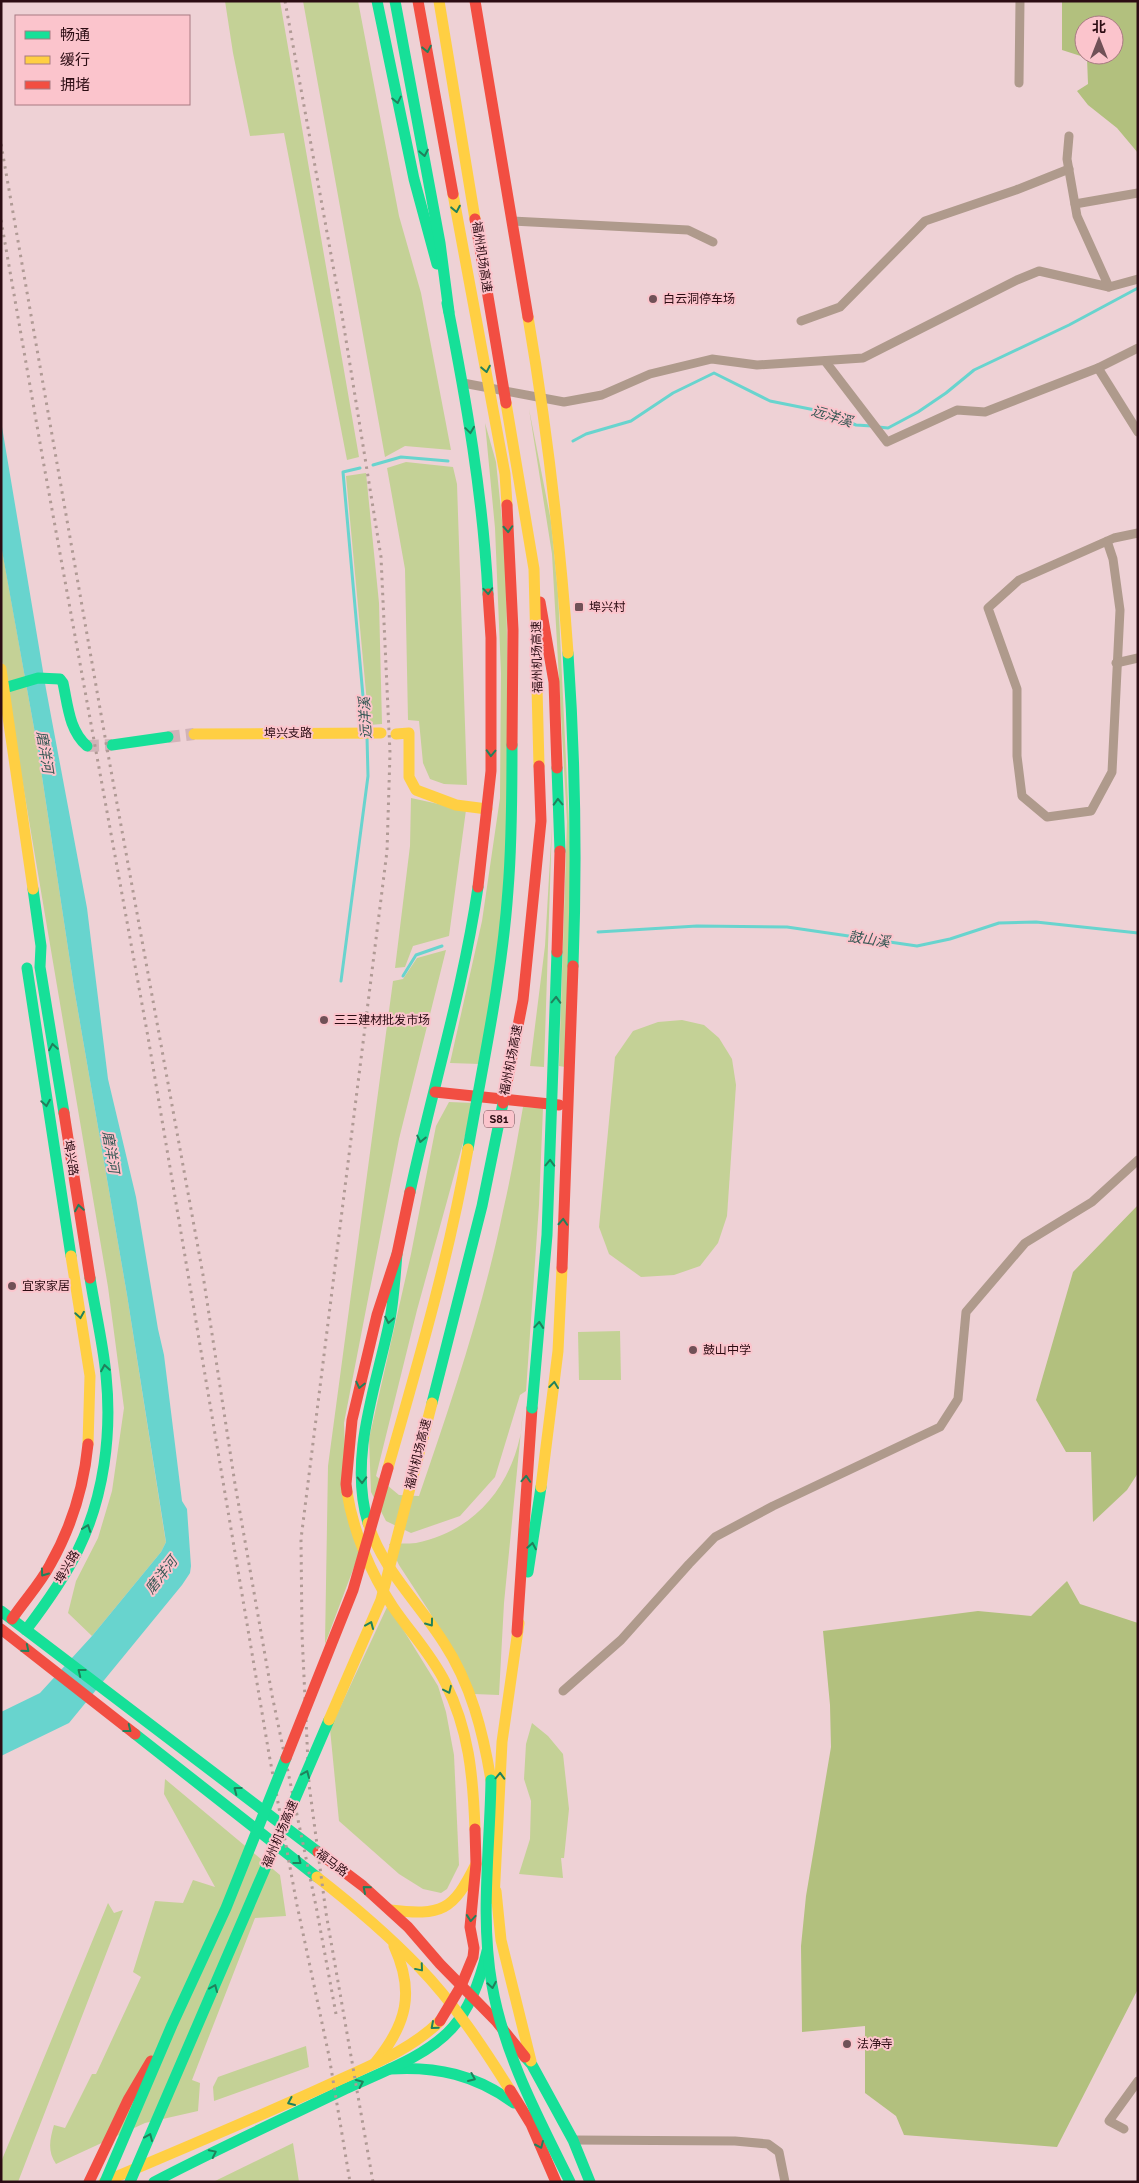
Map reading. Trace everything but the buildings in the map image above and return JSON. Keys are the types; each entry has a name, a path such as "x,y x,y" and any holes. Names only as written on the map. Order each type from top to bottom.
{"main road":[{"path":"376,1 414,179 449,312 463,383 486,551 491,629 492,722 487,809 473,920 435,1092 425,1120 397,1254 390,1316 366,1423 361,1484 374,1542 387,1566 436,1630 460,1671 474,1705 484,1741 491,1780 487,1939 491,1984 500,2024 513,2062 570,2182"},
{"path":"394,1 440,243 449,312"},
{"name":"福州机场高速","path":"105,2182 172,2025 226,1908 353,1590 415,1375 461,1189 498,979 508,891 512,818 514,630 506,474 418,1"},
{"name":"福州机场高速","path":"130,2182 381,1600 480,1215 522,1000 541,821 534,569 439,1"},
{"path":"154,2182 390,2069 452,2028 471,1996 485,1959 496,1891 502,1742 517,1632 538,1511 558,1352 575,913 571,698 564,587 544,411 540,398 475,1"},
{"path":"517,1632 532,1408 547,1235 560,851 554,682 534,569"},
{"name":"埠兴路","path":"1,669 41,946 40,967 106,1376 108,1404 105,1457 95,1505 86,1531 66,1572 26,1630"},
{"path":"3,689 22,682 50,677 60,679 63,683 74,732 79,740 87,746"},
{"name":"埠兴支路","path":"194,734 382,733"},
{"path":"396,734 410,733 409,777 416,790 456,805 487,809"},
{"path":"112,744 168,737"},
{"name":"埠兴路","path":"12,1619 50,1565 68,1527 78,1497 87,1454 91,1404 90,1376 27,968"},
{"path":"435,1092 569,1106"},
{"path":"105,2182 300,2098 375,2063 432,2029 443,2018 461,1986 473,1957 474,1948 470,1927 476,1864 473,1781 468,1745 457,1709 444,1680 426,1651 392,1606 374,1576 351,1516 346,1484 352,1420 377,1315 397,1254"},
{"name":"福马路","path":"1,1611 363,1886 408,1927 461,1986 497,2022 532,2065 572,2140 590,2182"},
{"name":"福马路","path":"1,1629 334,1890 390,1938 419,1967 460,2016 531,2124 556,2182"},
{"path":"390,1910 432,1914 449,1906 461,1895 476,1864"},
{"path":"496,1891 501,1940 532,2065"},
{"path":"375,2063 393,2039 405,2004 404,1968 390,1938"},
{"path":"89,2182 128,2100 172,2025"},
{"path":"390,2069 412,2066 458,2072 502,2093 518,2107 531,2124"}],"street":[{"path":"1019,83 1020,1"},
{"path":"1069,136 1067,159 1077,216 1109,287"},
{"path":"801,321 840,307 924,221 1016,190 1069,169"},
{"path":"1075,204 1138,194"},
{"path":"512,221 688,230 713,242"},
{"path":"463,383 564,402 602,395 650,374 712,358 757,365 863,358 1017,280 1039,271 1109,287 1138,279"},
{"path":"825,361 887,442 957,410 985,412 1098,368 1138,348"},
{"path":"1098,368 1138,432"},
{"path":"1107,541 1112,559 1120,610 1112,772 1091,811 1047,818 1022,796 1017,756 1016,689 988,608 1019,580 1107,541 1138,533"},
{"path":"1116,663 1138,658"},
{"path":"563,1691 621,1640 715,1537 773,1506 940,1427 958,1399 966,1312 1025,1243 1092,1202 1138,1160"},
{"path":"1124,2129 1109,2121 1138,2081"},
{"path":"572,2140 734,2141 768,2144 779,2152 785,2182"}],"green space":[{"path":"225,1 280,1 359,457 347,460 284,133 250,136 233,53"},
{"path":"303,1 358,1 399,216 421,293 451,450 405,446 385,457"},
{"path":"1062,1 1138,1 1138,153 1117,128 1088,105 1077,91 1088,84 1087,65 1124,65 1124,15 1074,15 1074,54 1062,50"},
{"path":"529,409 551,521 558,593 571,865 565,1067 559,1066 567,822 552,554"},
{"path":"485,423 496,462 506,559 509,808 501,927 480,1064 450,1063 482,921 500,798 501,673 495,528"},
{"path":"406,462 453,467 457,484 467,785 444,784 430,779 423,763 419,721 408,720 405,569 387,468"},
{"path":"366,473 379,603 382,724 369,725 346,476"},
{"path":"1,544 38,750 74,988 127,1295 166,1542 161,1552 92,1636 68,1613 76,1581 98,1538 112,1491 124,1408 108,1287 1,655"},
{"path":"411,798 466,810 449,936 413,946 405,967 395,968 410,846"},
{"path":"552,825 544,1067 530,1066 545,946"},
{"path":"446,950 399,1139 344,1423 346,1476 360,1551 325,1644 328,1466 393,981 403,979 417,958"},
{"path":"682,1020 704,1025 719,1038 732,1059 736,1085 727,1216 718,1243 700,1266 674,1275 641,1277 609,1254 599,1227 615,1057 633,1031 658,1022"},
{"path":"449,1102 474,1103 417,1310 376,1476 399,1495 419,1496 454,1391 486,1283 509,1185 523,1107 543,1108 539,1205 526,1391 520,1395 495,1477 460,1516 411,1533 386,1521 371,1492 369,1439 411,1254 436,1126"},
{"path":"1138,1205 1138,1473 1127,1490 1093,1522 1091,1452 1066,1452 1036,1400 1073,1272"},
{"path":"620,1331 621,1380 579,1380 578,1332"},
{"path":"521,1433 504,1603 499,1695 474,1694 429,1611 399,1565 389,1544 416,1543 436,1538 470,1519 484,1506 506,1475"},
{"path":"1067,1581 1080,1604 1138,1623 1138,1989 1057,2147 904,2135 896,2116 865,2093 865,2026 802,2032 801,1946 806,1896 831,1747 830,1705 823,1631 978,1611 1031,1616"},
{"path":"388,1605 438,1686 446,1712 454,1755 459,1865 447,1889 441,1893 423,1889 399,1874 339,1821 330,1729"},
{"path":"532,1723 548,1736 563,1754 569,1809 564,1858 561,1858 563,1878 519,1874 530,1839 531,1801 524,1779 526,1744"},
{"path":"165,1779 280,1875 286,1916 255,1918 192,2080 200,2083 198,2111 145,2123 56,2164 50,2150 54,2125 65,2128 92,2074 96,2074 141,1977 133,1972 155,1901 183,1903 193,1880 215,1887 164,1794"},
{"path":"108,1903 114,1913 123,1910 18,2182 1,2182 1,2162"},
{"path":"306,2046 309,2067 214,2101 213,2087 218,2077"},
{"path":"293,2143 299,2182 213,2182"}],"water":[{"name":"磨洋河","path":"1,421 46,689 87,908 108,1079 136,1197 164,1355 182,1501 187,1509 191,1566 190,1573 182,1585 69,1723 1,1756 1,1712 40,1693 92,1636 161,1552 166,1542 127,1295 74,988 38,750 1,545"}],"waterway":[{"name":"远洋溪","path":"878,427 888,428 918,412 946,393 974,370 1069,325 1138,288"},
{"name":"远洋溪","path":"573,441 586,434 631,421 673,393 714,373 770,401 825,412 856,425 872,426"},
{"name":"远洋溪","path":"373,465 401,457 448,461"},
{"name":"远洋溪","path":"360,468 343,472 366,730"},
{"name":"远洋溪","path":"341,981 368,776 367,737"},
{"name":"鼓山溪","path":"598,932 697,926 787,927 917,946 950,939 999,923 1036,922 1138,933"},
{"path":"403,976 416,955 442,946"}],"tunnel":[{"path":"168,737 194,734"},
{"path":"87,746 112,745"}],"railway":[{"path":"285,1 342,315 381,557 390,753 387,851 301,1539 302,1634 309,1784 326,1913 373,2182"},
{"path":"1,144 108,754 203,1275 235,1484 272,1695 316,1906 336,2014"},
{"path":"1,220 148,1037 269,1754 297,1905 329,2056 350,2182"}],"traffic: fast":[{"path":"377,1 414,179 437,264"},
{"path":"395,1 440,243 449,312"},
{"path":"447,303 473,448 486,557 488,594"},
{"path":"568,653 575,809 573,966"},
{"path":"1,689 38,678 60,679 63,683 68,709 76,733 87,746"},
{"path":"112,745 168,737"},
{"path":"468,1149 491,1020 505,923 511,836 512,745"},
{"path":"557,768 560,851"},
{"path":"410,1192 456,1002 478,887"},
{"path":"33,889 41,946 40,967 64,1113"},
{"path":"532,1408 547,1235 557,952"},
{"path":"27,968 71,1256"},
{"path":"432,1403 482,1206 503,1103"},
{"path":"368,1523 363,1498 361,1472 363,1446 372,1395 390,1319 397,1254"},
{"path":"26,1630 73,1561 87,1530 100,1487 107,1442 108,1397 101,1339 90,1278"},
{"path":"528,1572 541,1487"},
{"path":"1,1611 318,1852"},
{"path":"130,2182 329,1720"},
{"path":"135,1734 317,1877"},
{"path":"105,2182 172,2025 226,1908 286,1758"},
{"path":"491,1780 486,1908 488,1959 492,1985 505,2036 514,2061 535,2110 570,2182"},
{"path":"154,2182 345,2089 403,2063 430,2047 453,2027 465,2010 482,1971 487,1951"},
{"path":"525,2057 532,2065 573,2140 590,2182"},
{"path":"390,2069 424,2069 455,2074 485,2085 514,2103"}],"traffic: slow":[{"path":"439,1 475,219"},
{"path":"453,194 505,474 507,505"},
{"path":"528,317 552,484 568,653"},
{"path":"506,403 534,569 539,766"},
{"path":"1,669 33,889"},
{"path":"194,734 381,733"},
{"path":"396,734 409,733 409,777 416,790 456,805 487,809"},
{"path":"388,1468 442,1270 468,1149"},
{"path":"71,1256 90,1376 88,1444"},
{"path":"541,1487 558,1351 562,1268"},
{"path":"329,1720 381,1600 432,1403"},
{"path":"347,1492 358,1537 377,1581 393,1607 433,1662 445,1682 460,1718 471,1771 475,1829"},
{"path":"368,1523 382,1556 434,1628 462,1675 480,1726 491,1780"},
{"path":"494,1899 502,1742 519,1623"},
{"path":"390,1910 422,1912 444,1907 460,1892 476,1864"},
{"path":"317,1877 382,1931 431,1980 467,2026 510,2090"},
{"path":"496,1891 501,1940 531,2061"},
{"path":"375,2063 394,2035 401,2021 404,2007 406,1993 404,1978 401,1963 394,1946"},
{"path":"104,2182 372,2065 415,2041 440,2021"}],"traffic: jam":[{"path":"418,1 453,194"},
{"path":"475,1 528,317"},
{"path":"475,219 506,403"},
{"path":"507,505 513,630 512,745"},
{"path":"478,887 491,771 491,638 488,594"},
{"path":"540,602 554,682 557,768"},
{"path":"503,1103 523,1000 541,821 539,766"},
{"path":"557,952 560,851"},
{"path":"562,1268 573,966"},
{"path":"435,1092 559,1105"},
{"path":"64,1113 90,1278"},
{"path":"347,1492 346,1484 352,1420 377,1315 397,1254 410,1192"},
{"path":"517,1632 532,1408"},
{"path":"12,1619 46,1572 64,1536 80,1491 88,1444"},
{"path":"286,1758 353,1590 388,1468"},
{"path":"1,1629 135,1734"},
{"path":"440,2021 461,1986 473,1957 474,1948 470,1927 476,1864 475,1829"},
{"path":"318,1852 363,1886 408,1927 440,1964 497,2022 525,2057"},
{"path":"89,2182 128,2100 151,2061"},
{"path":"510,2090 531,2124 556,2182"}],"place":[{"name":"白云洞停车场","path":"653,299"},
{"name":"埠兴村","path":"579,607"},
{"name":"三三建材批发市场","path":"324,1020"},
{"name":"宜家家居","path":"12,1286"},
{"name":"鼓山中学","path":"693,1350"},
{"name":"法净寺","path":"847,2044"}]}
